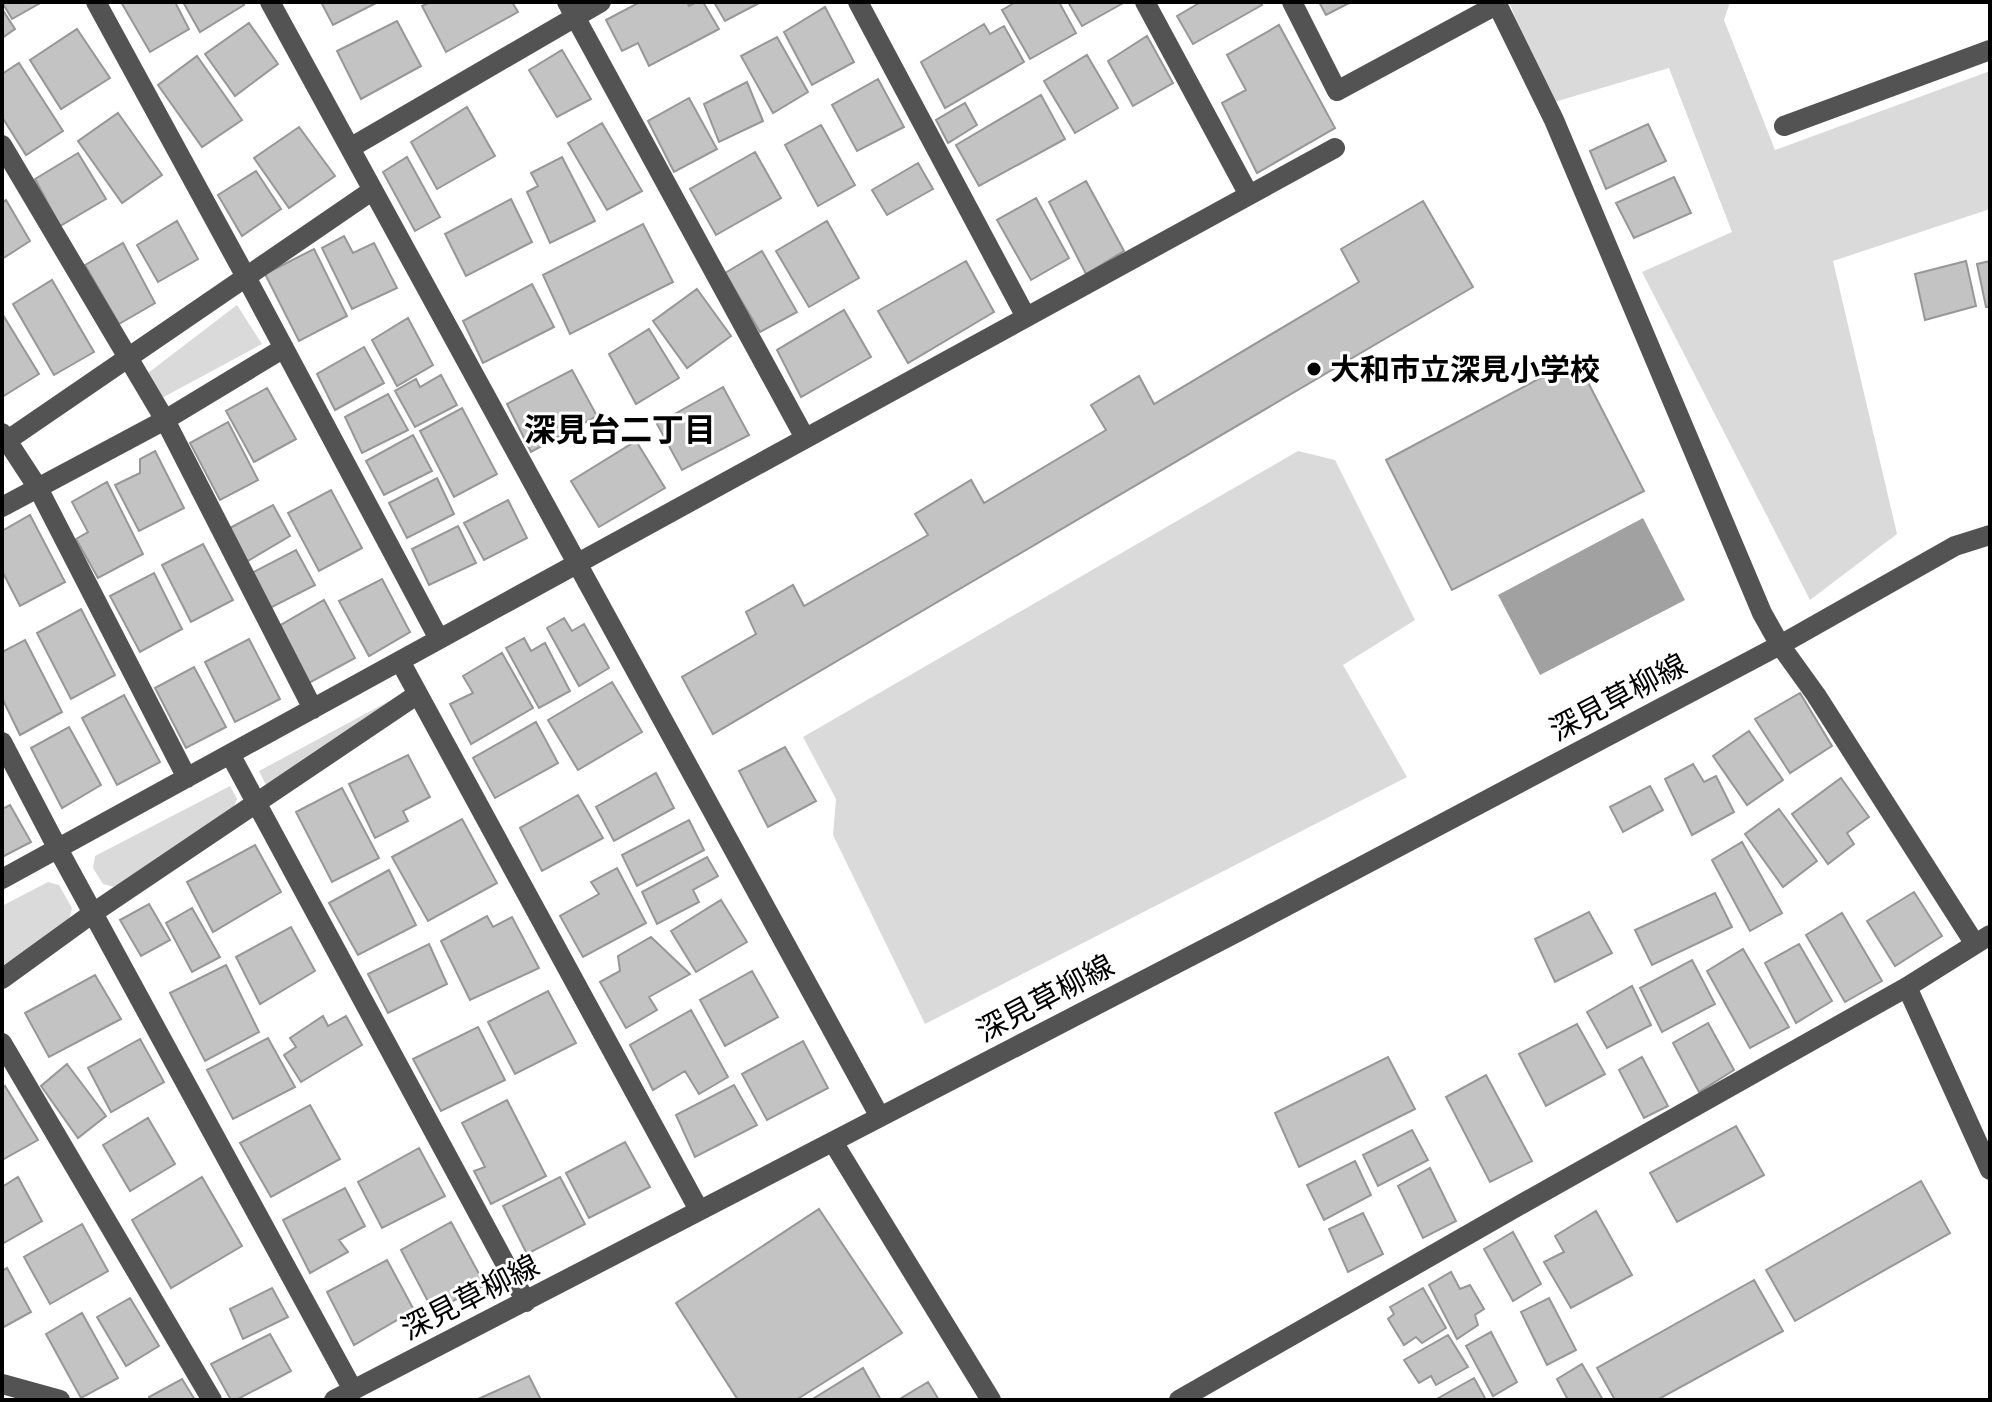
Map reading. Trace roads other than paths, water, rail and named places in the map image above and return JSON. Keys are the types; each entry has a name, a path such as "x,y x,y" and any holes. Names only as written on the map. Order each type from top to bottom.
{"street":[{"path":"96,2 439,639"},
{"path":"270,2 880,1117"},
{"path":"350,148 571,9 601,2"},
{"path":"858,2 1026,317"},
{"path":"1145,2 1249,195"},
{"path":"1179,1400 1907,987 1983,939 1780,645 1762,613 1554,120 1497,3 1337,91 1292,2"},
{"path":"571,9 805,438"},
{"path":"1784,126 1990,50"},
{"path":"2,145 165,420 313,709"},
{"path":"2,879 1335,148"},
{"path":"187,778 38,488 4,439 373,190"},
{"path":"2,507 165,420 284,348"},
{"name":"深見草柳線","path":"334,1400 1243,929 1780,645 1955,546 1990,535"},
{"path":"400,661 699,1210"},
{"path":"2,979 93,913 418,694"},
{"path":"2,742 353,1390"},
{"path":"230,754 526,1302"},
{"path":"1907,987 1990,1170"},
{"path":"2,1043 212,1400"},
{"path":"833,1142 991,1400"},
{"path":"2,1384 60,1400"}],"place":[{"name":"大和市立深見小学校","path":"1314,369"}],"district":[{"name":"深見台二丁目","path":"620,430"}]}
